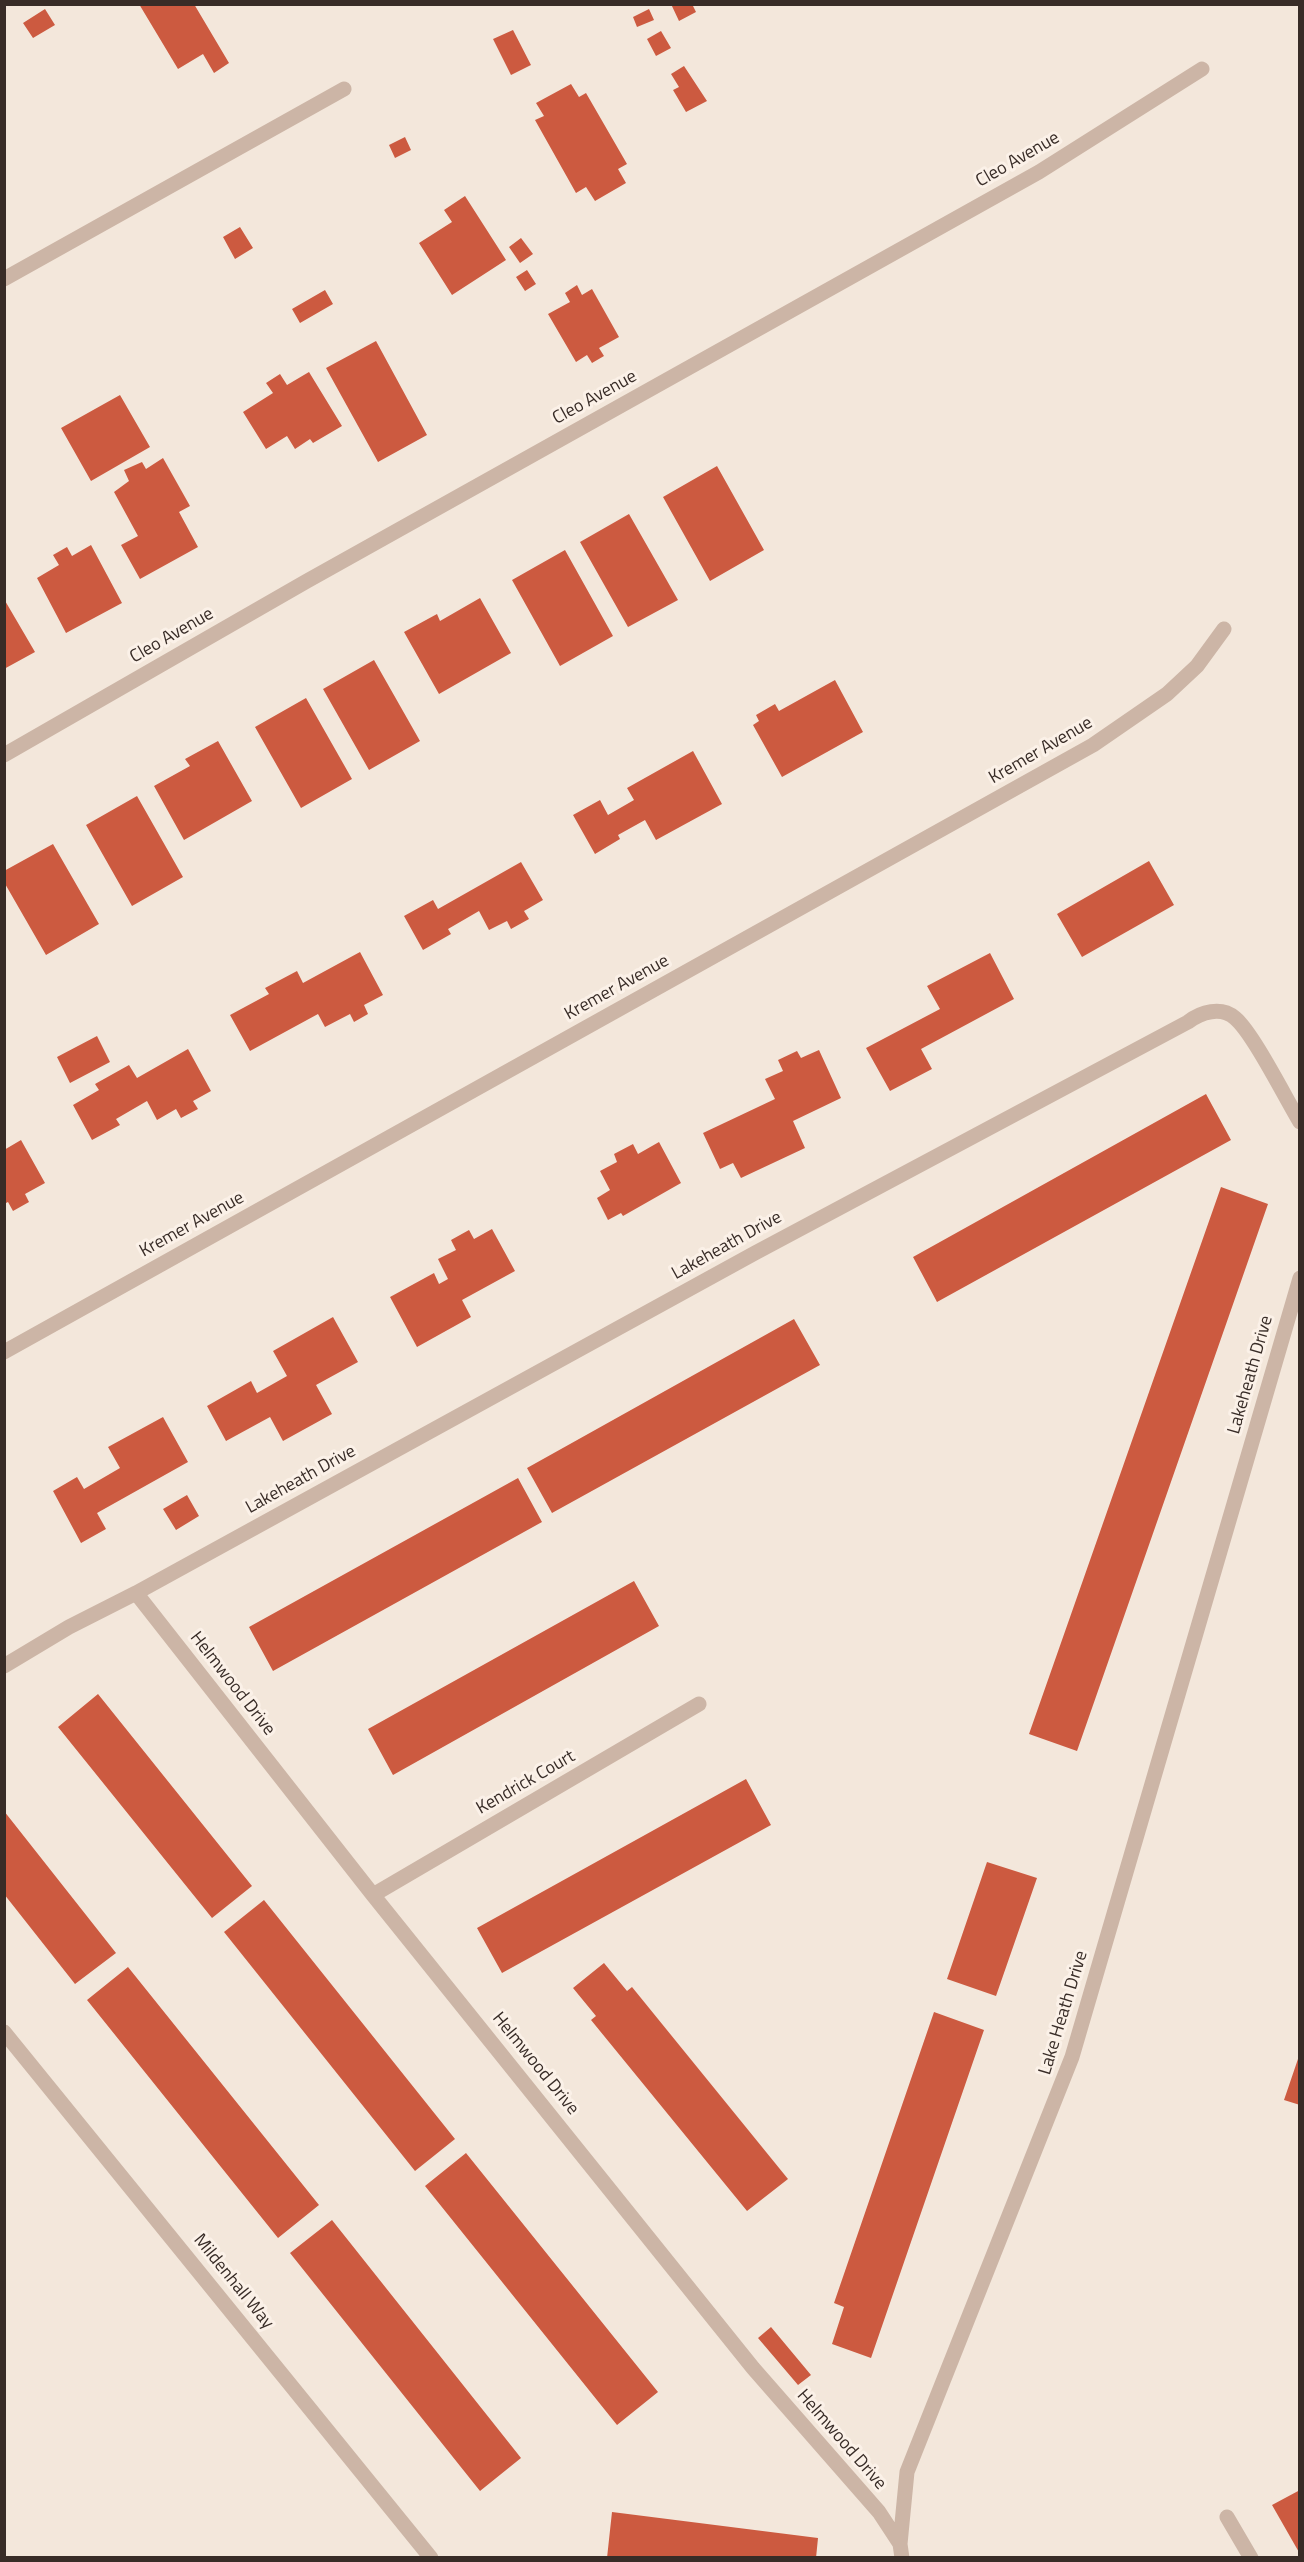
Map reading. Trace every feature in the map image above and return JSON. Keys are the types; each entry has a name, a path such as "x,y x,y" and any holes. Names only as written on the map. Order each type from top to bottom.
{"street":[{"name":"Cleo Avenue","path":"4,755 307,581 1039,172 1202,69"},
{"path":"4,279 344,88"},
{"name":"Kremer Avenue","path":"4,1352 1093,745 1167,694 1197,666 1224,629"},
{"name":"Lakeheath Drive","path":"136,1593 744,1259 1188,1022 1198,1014 1216,1011 1234,1017 1246,1031 1299,1122"},
{"name":"Lakeheath Drive","path":"1240,1482 1299,1278"},
{"name":"Lake Heath Drive","path":"901,2551 907,2472 1072,2058 1240,1482"},
{"path":"4,1666 69,1627 136,1593"},
{"name":"Helmwood Drive","path":"136,1593 373,1895 746,2359 855,2483 901,2551"},
{"name":"Kendrick Court","path":"373,1895 699,1704"},
{"name":"Mildenhall Way","path":"4,2032 431,2558"},
{"path":"1227,2517 1251,2558"}],"building":[{"path":"139,4 194,4 229,63 214,73 203,54 178,69"},
{"path":"671,4 692,4 696,12 679,21"},
{"path":"45,9 55,25 33,38 23,23"},
{"path":"649,9 654,20 637,27 633,17"},
{"path":"513,30 531,65 511,75 493,39"},
{"path":"661,31 671,48 656,56 647,39"},
{"path":"684,66 707,101 686,112 673,90 679,87 671,74"},
{"path":"571,84 579,97 586,93 627,164 618,169 626,183 595,201 586,187 576,193 535,120 544,116 536,103"},
{"path":"405,137 411,150 395,158 389,145"},
{"path":"465,196 506,260 452,295 419,243 452,222 444,210"},
{"path":"240,227 253,248 235,259 223,237"},
{"path":"521,238 533,254 520,263 509,247"},
{"path":"527,270 536,284 525,291 516,277"},
{"path":"577,285 582,295 592,289 619,337 599,348 604,356 592,363 587,355 576,362 548,314 570,302 565,293"},
{"path":"325,290 333,304 300,323 292,309"},
{"path":"376,341 427,435 378,462 326,368"},
{"path":"309,372 342,426 313,443 310,439 295,449 287,436 266,449 243,412 273,393 266,383 280,374 287,385"},
{"path":"120,395 150,447 91,481 61,428"},
{"path":"163,458 190,506 179,512 198,547 140,579 121,545 138,536 114,492 129,481 124,470 142,462 146,469"},
{"path":"717,466 764,550 710,581 663,497"},
{"path":"629,514 678,600 628,627 580,542"},
{"path":"91,545 122,603 66,633 37,578 59,565 53,555 67,547 72,556"},
{"path":"565,550 613,636 560,666 512,580"},
{"path":"480,598 511,653 439,694 404,632 437,614 440,621"},
{"path":"4,599 35,652 4,669"},
{"path":"374,660 420,741 369,770 323,689"},
{"path":"835,680 863,732 782,777 753,725 759,721 756,715 775,704 779,711"},
{"path":"306,698 352,779 301,808 255,727"},
{"path":"218,741 252,801 184,840 154,786 190,766 185,759"},
{"path":"693,751 722,804 656,840 645,820 618,835 620,839 595,854 573,815 600,800 608,815 634,800 627,788"},
{"path":"137,796 183,877 132,906 86,825"},
{"path":"53,844 99,924 46,955 4,882 4,871"},
{"path":"1149,861 1174,905 1082,957 1057,914"},
{"path":"521,862 543,900 524,911 529,919 511,929 507,921 489,930 479,911 448,929 451,934 423,950 404,916 433,900 438,909"},
{"path":"360,952 383,995 364,1005 368,1014 354,1022 350,1014 325,1027 318,1014 250,1051 230,1015 269,994 265,988 297,971 303,983"},
{"path":"990,953 1014,999 921,1049 932,1069 890,1091 866,1048 940,1009 927,986"},
{"path":"97,1036 110,1062 70,1083 57,1057"},
{"path":"188,1049 211,1091 193,1101 198,1109 181,1118 176,1109 157,1120 147,1101 116,1119 120,1125 92,1140 73,1105 99,1090 95,1084 129,1065 137,1078"},
{"path":"819,1050 841,1098 793,1121 805,1148 741,1178 733,1163 720,1169 703,1133 775,1099 765,1079 783,1071 778,1060 797,1051 801,1058"},
{"path":"1206,1094 1231,1140 937,1302 913,1257"},
{"path":"21,1140 45,1183 25,1194 29,1202 13,1211 8,1202 4,1204 4,1150"},
{"path":"659,1142 681,1183 623,1216 621,1213 608,1220 597,1198 610,1190 600,1171 617,1162 614,1154 633,1144 638,1154"},
{"path":"1221,1187 1268,1204 1077,1751 1029,1734"},
{"path":"492,1229 515,1271 462,1300 471,1317 417,1347 390,1297 434,1273 439,1284 448,1279 438,1259 456,1250 451,1240 469,1230 474,1239"},
{"path":"333,1317 358,1362 316,1385 332,1414 283,1441 270,1417 226,1441 207,1406 251,1381 257,1393 287,1376 273,1351"},
{"path":"794,1319 820,1365 552,1513 527,1468"},
{"path":"163,1417 188,1462 97,1513 106,1529 81,1543 53,1491 77,1477 84,1489 120,1468 108,1447"},
{"path":"518,1478 542,1522 273,1671 249,1627"},
{"path":"187,1495 199,1516 176,1530 163,1509"},
{"path":"634,1581 659,1626 393,1775 368,1729"},
{"path":"98,1694 252,1886 212,1918 58,1727"},
{"path":"746,1779 771,1825 502,1973 477,1928"},
{"path":"4,1811 116,1953 75,1984 4,1894"},
{"path":"987,1862 1037,1878 996,1996 947,1979"},
{"path":"264,1900 455,2139 415,2171 224,1932"},
{"path":"604,1963 627,1991 632,1987 788,2179 747,2211 591,2020 596,2016 573,1988"},
{"path":"128,1967 319,2205 278,2238 87,2000"},
{"path":"934,2012 984,2030 871,2358 832,2344 844,2307 834,2303"},
{"path":"1300,2056 1300,2105 1284,2100"},
{"path":"466,2153 658,2392 617,2425 425,2186"},
{"path":"332,2220 521,2458 480,2491 290,2253"},
{"path":"771,2327 811,2375 798,2385 758,2338"},
{"path":"1300,2490 1300,2554 1272,2505"},
{"path":"612,2512 818,2538 816,2558 607,2558"}]}
